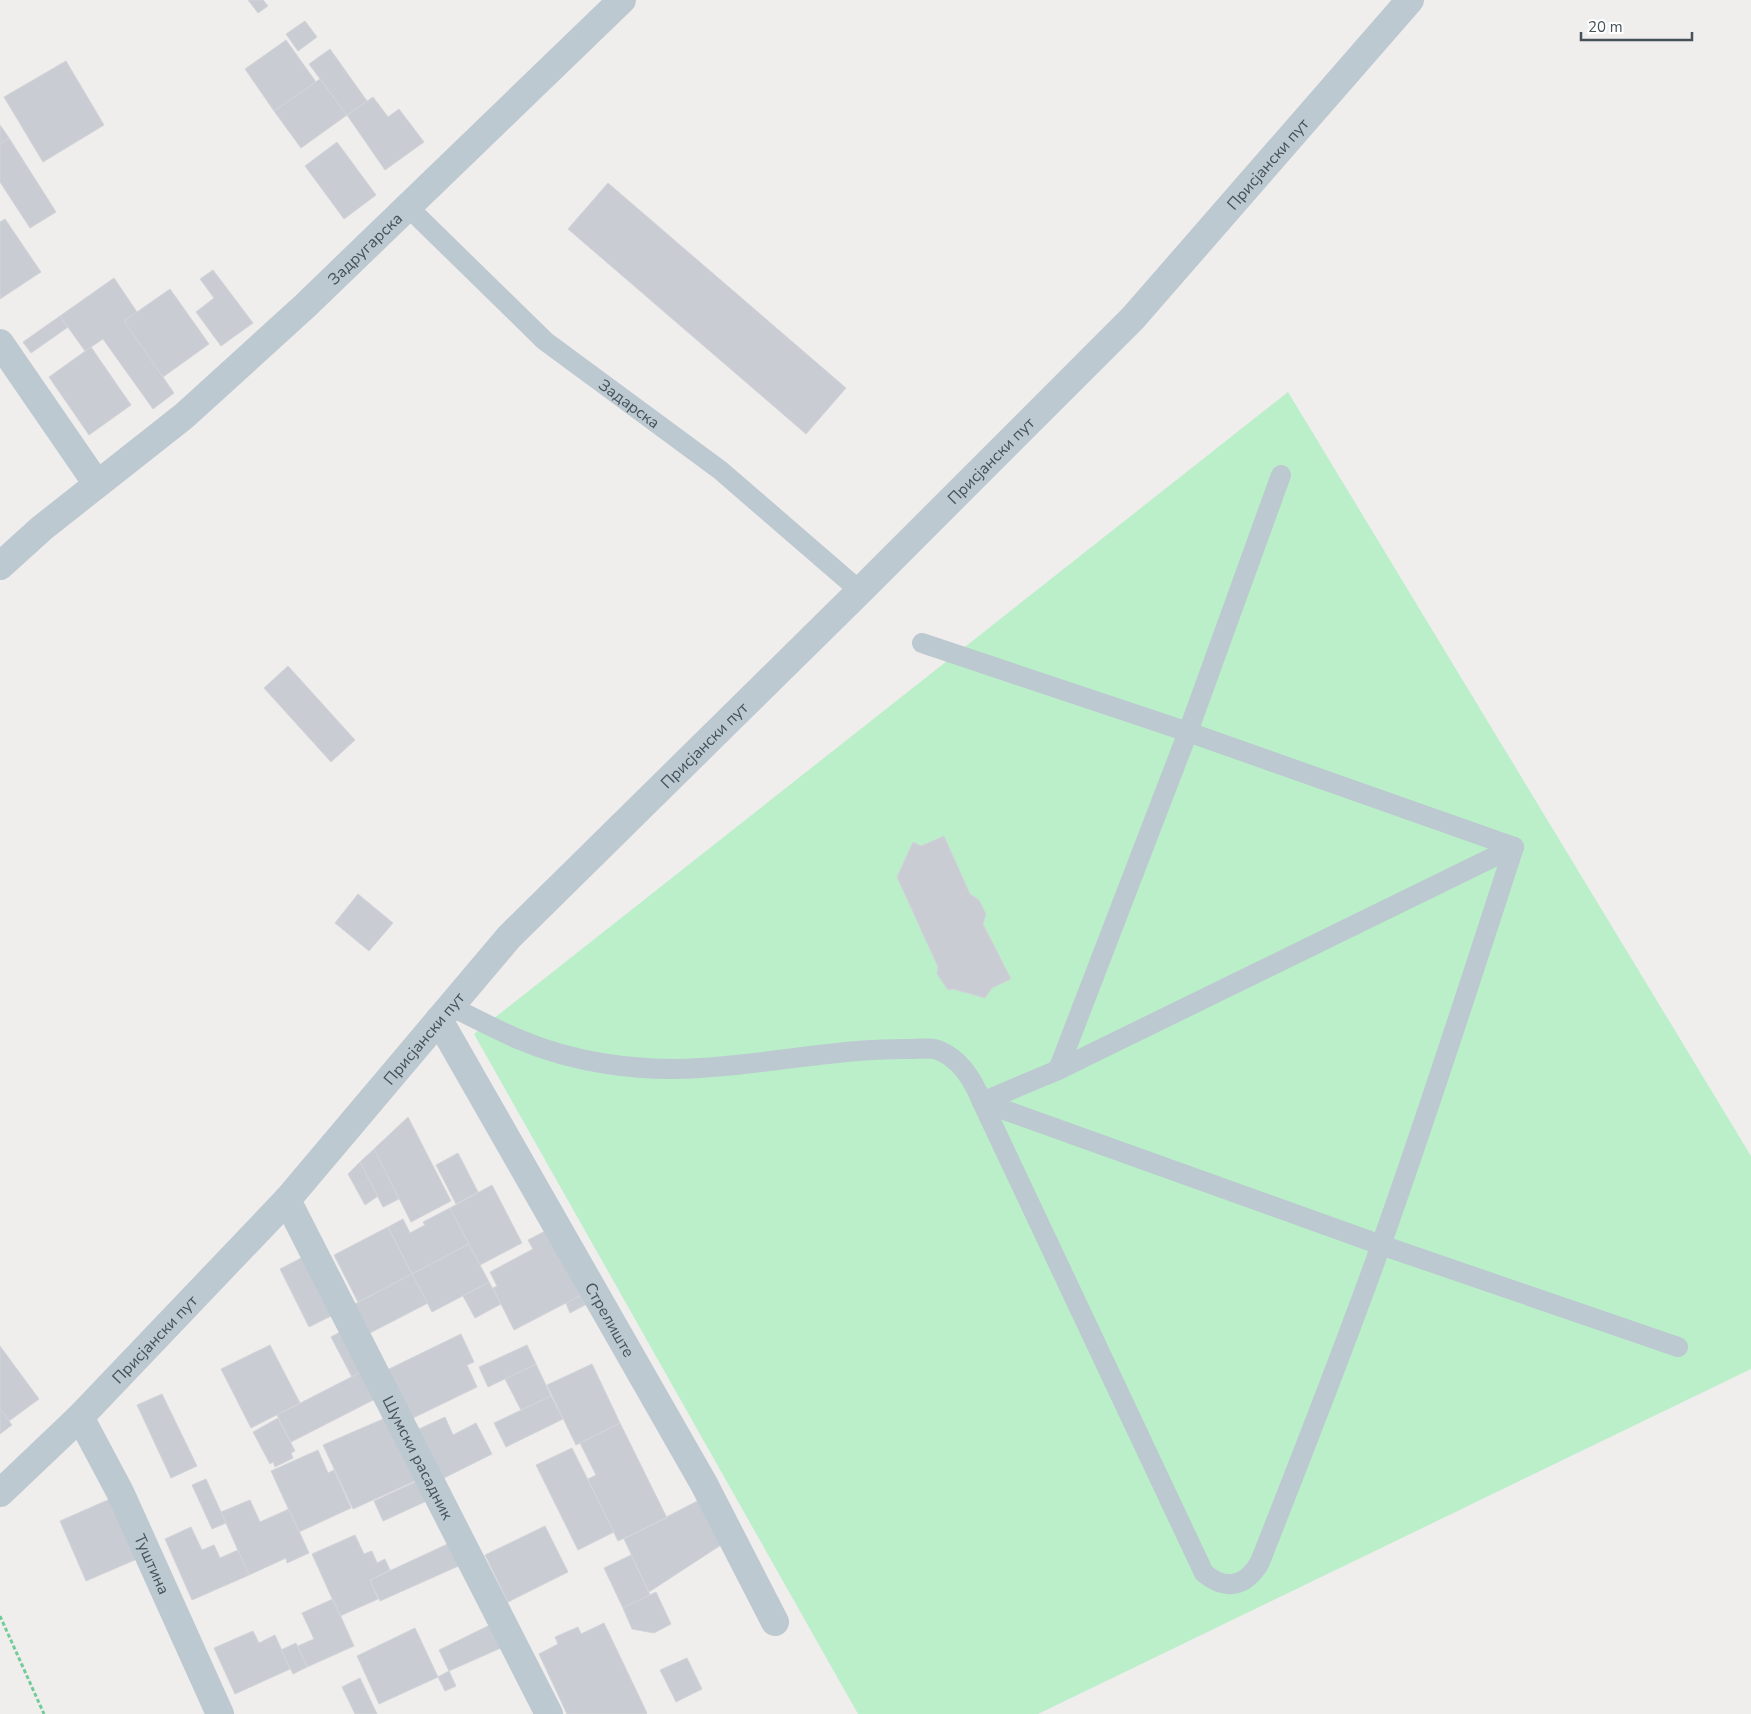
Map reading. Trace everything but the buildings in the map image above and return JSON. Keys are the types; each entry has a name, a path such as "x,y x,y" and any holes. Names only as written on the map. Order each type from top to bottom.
{"street":[{"name":"Задругарска","path":"0,566 42,528 191,410 305,306 622,0"},
{"name":"Присјански пут","path":"0,1493 80,1417 287,1200 509,938 1133,318 1410,0"},
{"path":"0,343 97,484"},
{"name":"Стрелиште","path":"444,1013 704,1484 775,1622"},
{"name":"Шумски расадник","path":"287,1200 549,1714"},
{"name":"Туштина","path":"80,1417 120,1492 220,1714"}],"lane":[{"name":"Задарска","path":"407,206 545,341 720,470 860,591"},
{"path":"1058,1070 1188,732 1281,475"},
{"path":"922,643 1188,732 1514,847"},
{"path":"982,1102 1058,1070 1514,847"},
{"path":"444,1013 554,1051 626,1066 663,1069 700,1068 887,1049 939,1050 962,1067 974,1083 1204,1573 1213,1581 1224,1584 1237,1584 1255,1572 1260,1562 1322,1404 1381,1245 1450,1047 1514,847"},
{"path":"982,1102 1381,1245 1678,1347"}],"path":[{"path":"0,1616 44,1714"}],"green space":[{"path":"1288,392 1751,1156 1751,1369 1038,1714 858,1714 474,1034"}]}
